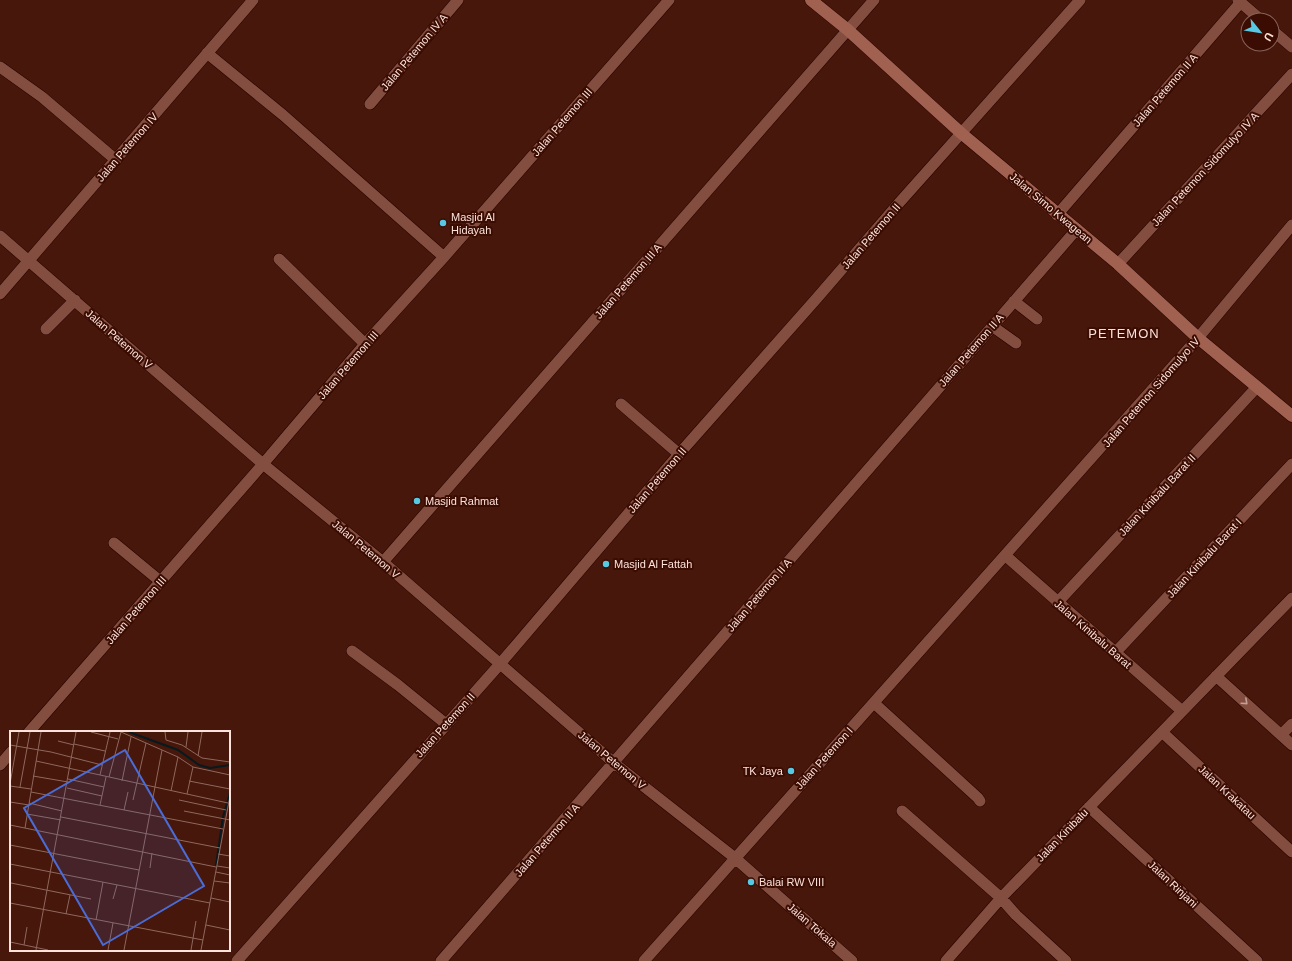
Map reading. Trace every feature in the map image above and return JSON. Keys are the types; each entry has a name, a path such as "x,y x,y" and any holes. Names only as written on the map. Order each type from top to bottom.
{"street":[{"name":"Jalan Petemon IV","path":"0,294 253,0"},
{"name":"Jalan Petemon IV A","path":"370,104 458,0"},
{"name":"Jalan Petemon III","path":"30,731 263,464 365,344 444,257 669,0"},
{"name":"Jalan Simo Kwagean","path":"811,0 848,30 961,133 1118,264 1198,338 1292,416"},
{"name":"Jalan Petemon III A","path":"382,562 874,0"},
{"name":"Jalan Petemon II","path":"236,961 500,664 679,454 899,203 1080,0"},
{"path":"1239,1 1252,12"},
{"name":"Jalan Petemon II A","path":"1058,214 1239,1"},
{"path":"1280,37 1292,47"},
{"path":"207,53 284,115 444,257"},
{"path":"0,67 54,106 116,160"},
{"name":"Jalan Petemon Sidomulyo IV A","path":"1118,264 1292,74"},
{"name":"Jalan Petemon Sidomulyo IV","path":"1006,556 1198,338 1292,225"},
{"name":"Jalan Petemon II A","path":"442,961 1077,229"},
{"name":"Jalan Petemon V","path":"0,236 263,464 382,562 614,763 735,858"},
{"path":"279,259 365,344"},
{"path":"46,329 75,300"},
{"path":"1014,301 1037,319"},
{"path":"992,326 1016,343"},
{"name":"Jalan Kinibalu Barat II","path":"1057,603 1257,387"},
{"path":"622,404 679,454"},
{"name":"Jalan Kinibalu Barat I","path":"1115,652 1292,464"},
{"path":"114,543 160,581"},
{"name":"Jalan Kinibalu Barat","path":"1006,556 1057,603 1182,711"},
{"name":"Jalan Petemon I","path":"644,961 1006,556"},
{"name":"Jalan Kinibalu","path":"946,961 1001,898 1292,598"},
{"path":"352,651 398,685 446,724"},
{"path":"1216,676 1292,745"},
{"path":"874,703 980,801"},
{"path":"1281,735 1292,724"},
{"name":"Jalan Krakatau","path":"1162,732 1292,852"},
{"path":"0,765 10,753"},
{"name":"Jalan Rinjani","path":"1089,807 1256,961"},
{"path":"902,812 1001,898 1016,915 1066,961"},
{"name":"Jalan Tokala","path":"735,858 852,961"}],"place":[{"name":"Masjid Al Hidayah","path":"443,223"},
{"name":"Masjid Rahmat","path":"417,501"},
{"name":"Masjid Al Fattah","path":"606,564"},
{"name":"TK Jaya","path":"791,771"},
{"name":"Balai RW VIII","path":"751,882"}],"district":[{"name":"PETEMON","path":"1124,333"}]}
